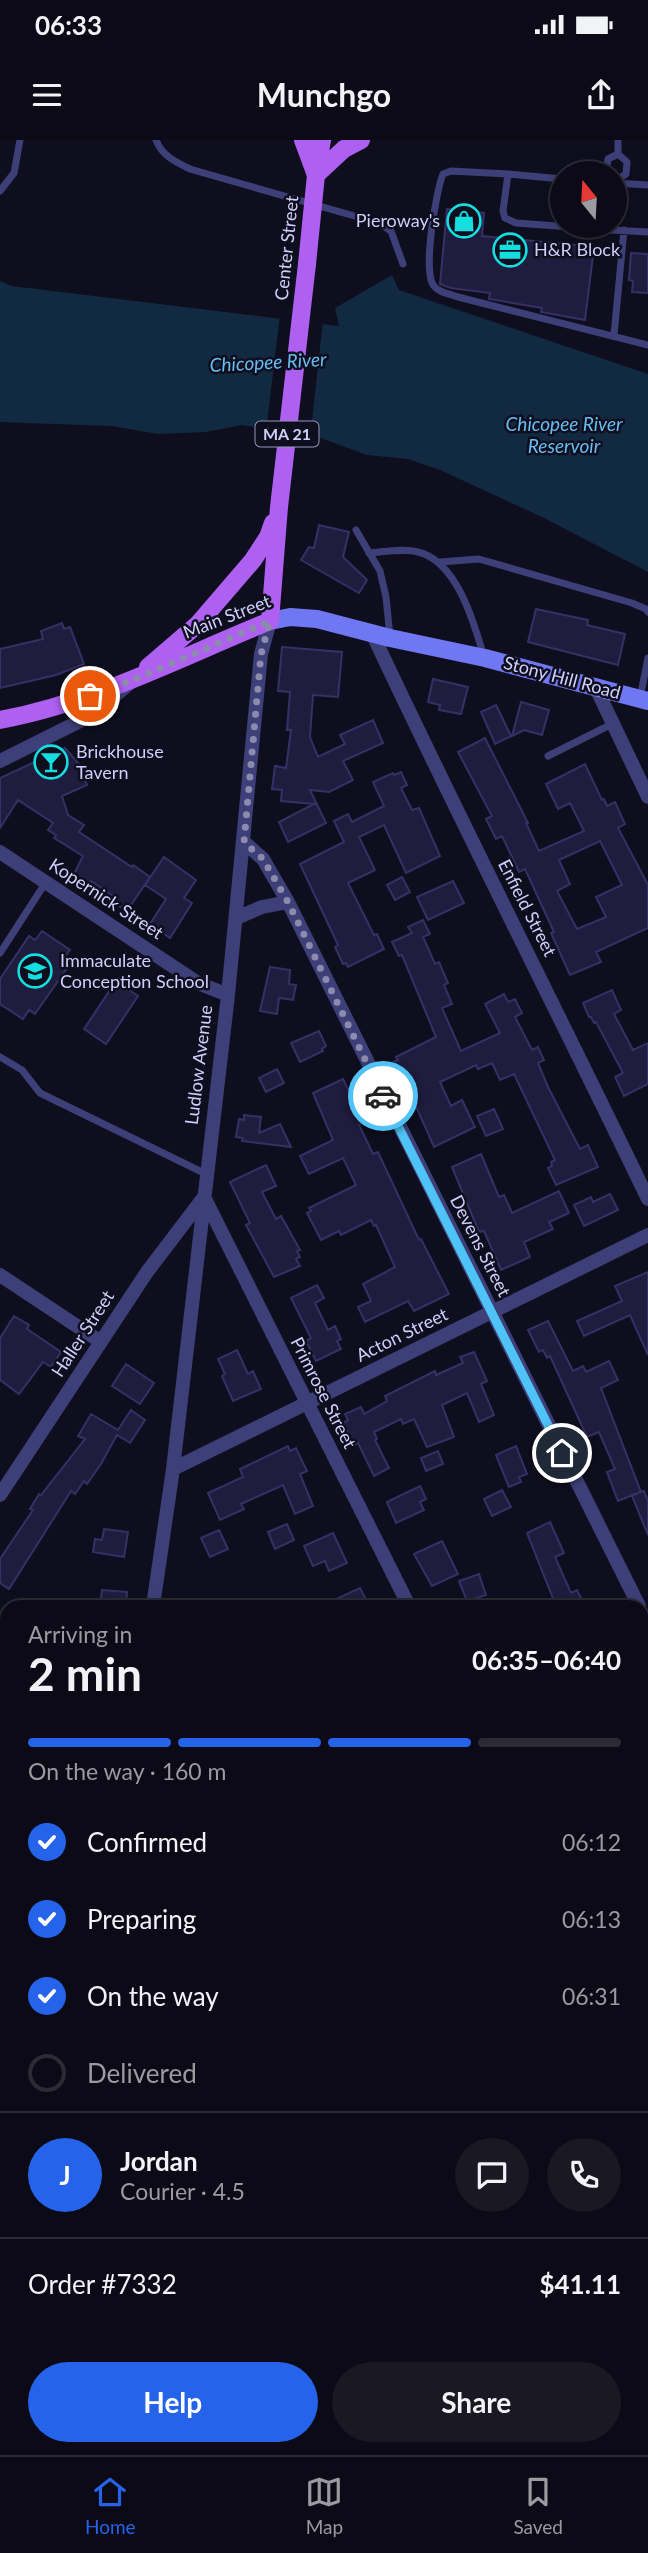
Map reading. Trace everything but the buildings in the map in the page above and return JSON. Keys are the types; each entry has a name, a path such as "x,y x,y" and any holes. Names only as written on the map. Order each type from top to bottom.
{"main road":[{"path":"303,140 316,175 344,149 361,140"},
{"name":"Center Street","path":"296,360 322,140"},
{"name":"Ludlow Avenue","path":"270,621 279,507 296,360"},
{"path":"133,680 198,624 253,561 268,537 279,507"},
{"name":"Main Street","path":"0,720 70,703 133,680 270,621 290,617 317,619 481,657"},
{"name":"Stony Hill Road","path":"481,657 644,700"}],"street":[{"name":"Ludlow Avenue","path":"154,1600 173,1469 228,995 261,654 270,621"},
{"name":"Enfield Street","path":"372,633 440,778 556,1008 648,1199"},
{"path":"0,761 92,715 133,680"},
{"path":"595,686 648,797"},
{"name":"Devens Street","path":"244,842 263,859 288,902 636,1600"},
{"name":"Kopernick Street","path":"0,852 198,983 228,995"},
{"path":"236,918 262,907 288,902"},
{"name":"Haller Street","path":"0,1494 147,1272 204,1197"},
{"name":"Primrose Street","path":"204,1197 406,1600"},
{"name":"Acton Street","path":"173,1469 648,1235"},
{"path":"0,1275 101,1342"}],"lane":[{"path":"0,191 14,173 20,140"},
{"path":"156,140 171,160 190,169 379,223 391,231 403,264"},
{"path":"618,140 618,154 626,161"},
{"path":"608,161 618,154"},
{"path":"550,178 508,174 443,174 428,262 429,278 433,286 458,297 648,345"},
{"path":"508,174 503,211 505,218 516,223 550,225"},
{"path":"627,184 648,186"},
{"path":"627,230 648,232"},
{"path":"614,335 623,238"},
{"path":"356,530 380,571 390,638"},
{"path":"369,552 417,551 440,562 451,576 467,609 481,657"},
{"path":"440,562 479,559 632,603 648,612"},
{"path":"644,700 648,658"},
{"path":"548,756 613,723"},
{"path":"0,953 46,882"},
{"path":"0,1057 22,1070 40,1093 206,1174"}],"water":[{"path":"392,275 399,290 648,374 648,572 544,518 440,470 408,459 367,455 318,437 242,425 206,432 158,434 111,426 0,422 0,281 12,286 339,326 335,308"}],"pier":[{"path":"280,315 323,320 310,439 266,432"}],"way so far":[{"path":"90,696 111,690 270,621 261,654 244,842 263,859 288,902 383,1096"}],"place":[{"name":"Pieroway's","path":"464,221"},
{"name":"H&R Block","path":"510,250"},
{"name":"Brickhouse Tavern","path":"51,762"},
{"name":"Immaculate Conception School","path":"35,971"}],"route":[{"path":"383,1096 562,1453"}],"water label":[{"name":"Chicopee River","path":"268,362"},
{"name":"Chicopee River Reservoir","path":"564,435"}]}
